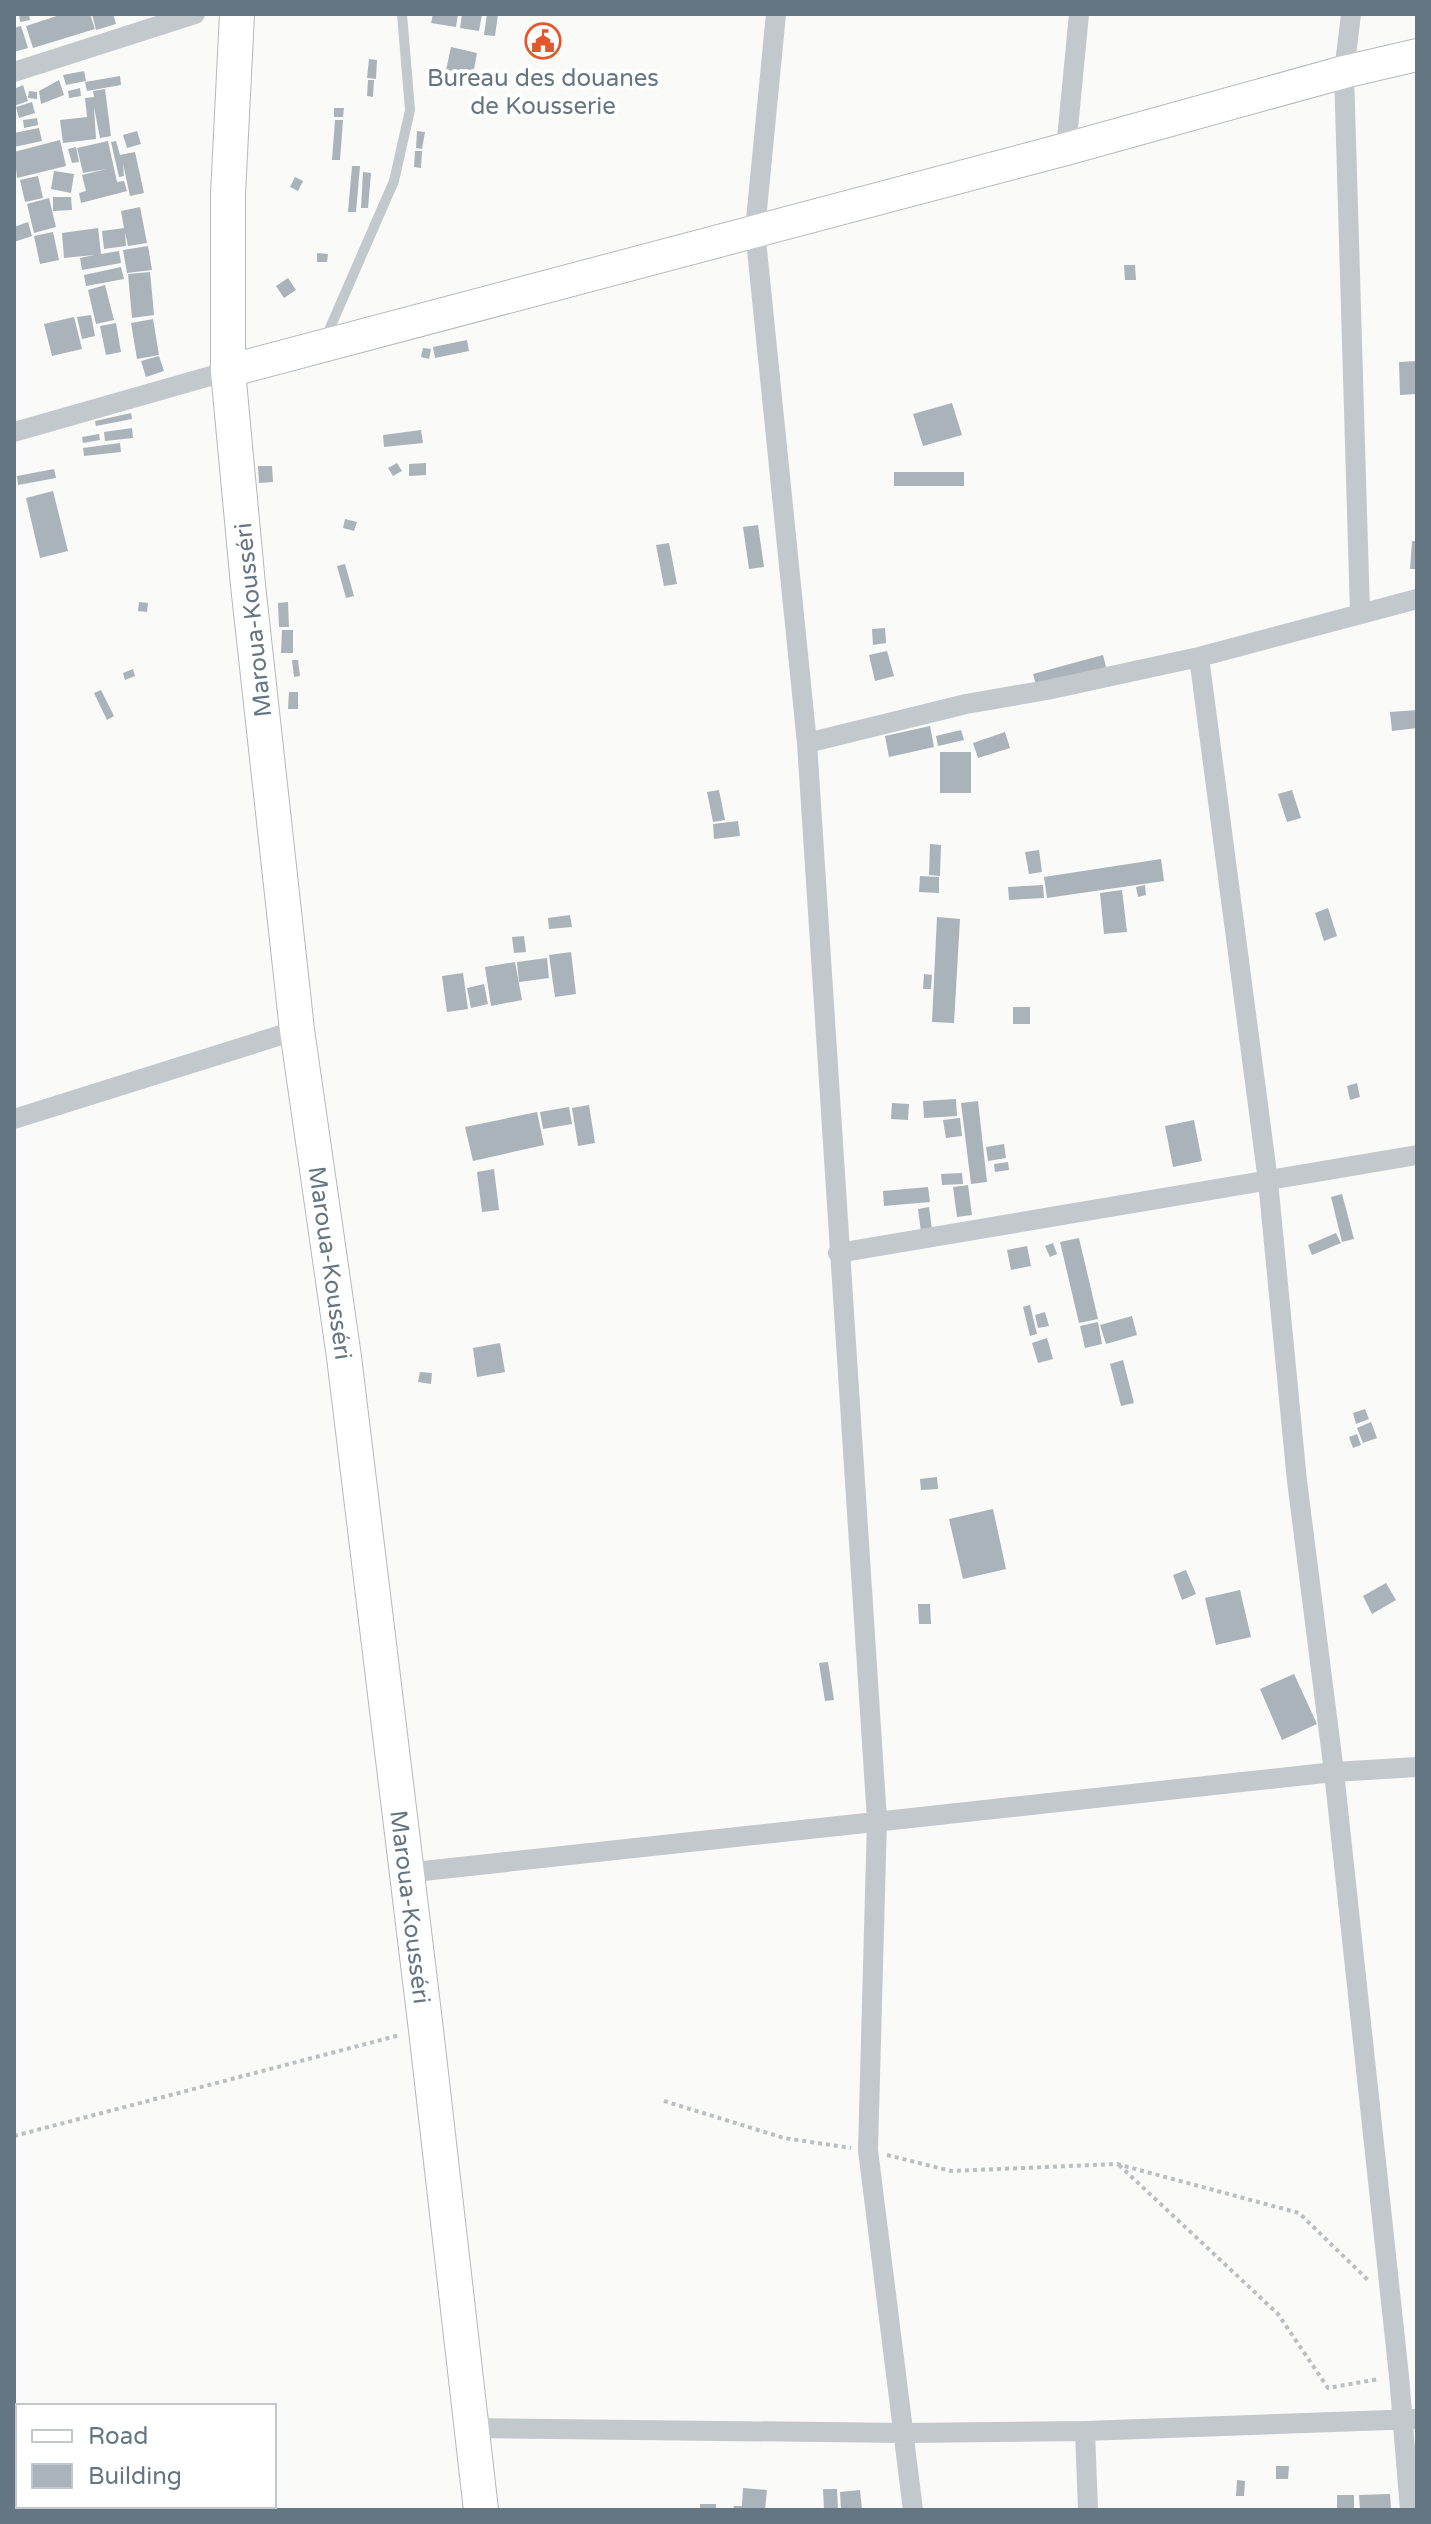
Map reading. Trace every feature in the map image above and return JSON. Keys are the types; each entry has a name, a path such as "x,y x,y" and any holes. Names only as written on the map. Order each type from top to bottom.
{"highway":[{"name":"Maroua-Kousséri","path":"237,14 228,194 228,371 297,1030 344,1357 481,2510"}],"main road":[{"path":"228,371 1417,55"}],"street":[{"path":"14,72 138,23 195,14"},
{"path":"776,14 755,230 807,743 877,1820 868,2150 913,2510"},
{"path":"1066,149 1079,14"},
{"path":"1351,14 1344,72 1360,613"},
{"path":"14,432 228,371"},
{"path":"807,743 966,704 1199,657 1417,599"},
{"path":"1199,657 1268,1181 1297,1481 1334,1772 1399,2376 1410,2419 1410,2510"},
{"path":"14,1119 297,1030"},
{"path":"838,1253 1417,1155"},
{"path":"405,1873 1334,1772 1417,1767"},
{"path":"470,2428 905,2433 1085,2431 1410,2419"},
{"path":"1085,2431 1088,2510"}],"lane":[{"path":"322,347 394,181 410,110 402,14"}],"path":[{"path":"14,2136 426,2030"},
{"path":"664,2101 784,2138 868,2150 951,2171 1117,2164 1299,2213 1391,2303"},
{"path":"1117,2164 1278,2314 1328,2388 1399,2376"}],"shaded area":[{"path":"14,2405 16,2508 94,2510 14,2510"}],"building":[{"path":"19,14 29,14 30,20 20,22"},
{"path":"63,14 90,14 95,29 33,48 26,26"},
{"path":"92,14 113,14 116,24 96,30"},
{"path":"433,14 458,14 456,27 431,23"},
{"path":"462,14 482,14 479,31 460,28"},
{"path":"487,14 498,14 495,36 484,35"},
{"path":"21,26 28,48 14,52 14,28"},
{"path":"451,47 477,53 472,80 445,75"},
{"path":"369,59 377,60 376,79 367,78"},
{"path":"84,71 86,81 66,85 63,75"},
{"path":"120,76 121,85 87,91 85,82"},
{"path":"59,80 64,95 41,104 39,91"},
{"path":"368,80 374,80 373,97 367,96"},
{"path":"23,85 28,101 14,106 14,89"},
{"path":"80,88 81,96 69,98 68,91"},
{"path":"105,89 111,136 100,138 94,107 96,139 63,143 60,120 87,117 85,98 94,97 93,91"},
{"path":"29,91 37,92 37,99 28,98"},
{"path":"32,102 35,113 19,118 16,107"},
{"path":"334,108 344,108 343,117 334,117"},
{"path":"37,118 38,125 24,128 23,120"},
{"path":"335,120 343,120 340,160 332,160"},
{"path":"39,128 42,141 14,147 14,133"},
{"path":"137,131 141,144 127,148 123,135"},
{"path":"417,131 425,132 422,149 416,148"},
{"path":"60,140 66,166 17,178 14,152"},
{"path":"108,141 117,182 124,181 127,191 81,203 79,193 86,191 82,175 106,169 83,173 77,148"},
{"path":"116,141 120,155 135,152 144,193 130,196 123,164 124,176 119,177 111,142"},
{"path":"76,147 79,162 72,163 68,149"},
{"path":"415,151 422,151 421,168 414,167"},
{"path":"352,166 360,166 356,212 348,212"},
{"path":"54,171 74,174 71,193 51,189"},
{"path":"363,172 371,173 368,208 361,208"},
{"path":"38,176 43,198 25,202 20,180"},
{"path":"295,177 303,181 298,191 290,187"},
{"path":"53,197 71,197 72,210 53,211"},
{"path":"49,198 56,227 34,233 27,204"},
{"path":"140,207 147,243 128,246 125,232 126,246 104,249 102,231 124,228 121,211"},
{"path":"28,222 32,236 14,242 14,227"},
{"path":"98,228 101,254 119,251 121,263 82,270 80,258 94,255 64,258 62,233"},
{"path":"53,232 59,260 40,264 34,236"},
{"path":"148,246 152,270 127,273 123,250"},
{"path":"317,253 328,254 327,262 317,262"},
{"path":"1124,265 1135,265 1136,280 1125,280"},
{"path":"121,267 124,279 86,286 84,275"},
{"path":"150,272 154,315 132,318 128,274"},
{"path":"288,278 296,290 284,298 276,286"},
{"path":"105,285 114,320 96,324 88,290"},
{"path":"91,315 95,336 82,339 77,317"},
{"path":"74,317 82,349 52,356 44,324"},
{"path":"153,319 159,355 137,359 131,323"},
{"path":"116,323 121,352 106,355 100,326"},
{"path":"467,340 469,351 435,358 433,347"},
{"path":"423,348 431,349 429,359 421,357"},
{"path":"159,356 164,371 146,377 141,361"},
{"path":"1417,361 1417,394 1400,395 1399,362"},
{"path":"952,403 962,435 923,446 913,414"},
{"path":"131,413 132,419 96,426 95,421"},
{"path":"132,428 133,438 105,441 104,432"},
{"path":"421,430 423,443 384,447 383,435"},
{"path":"99,434 100,440 83,443 82,437"},
{"path":"120,443 121,452 84,456 83,448"},
{"path":"397,463 402,471 393,476 388,468"},
{"path":"426,463 426,475 409,476 409,464"},
{"path":"258,466 272,466 273,482 259,483"},
{"path":"54,469 56,478 18,485 17,476"},
{"path":"894,472 964,472 964,486 894,486"},
{"path":"53,491 68,551 40,558 26,498"},
{"path":"345,519 357,522 354,531 343,528"},
{"path":"758,525 764,567 749,569 743,527"},
{"path":"1412,541 1417,541 1417,569 1410,569"},
{"path":"669,543 677,584 664,586 656,545"},
{"path":"345,564 354,596 346,598 337,566"},
{"path":"139,602 148,603 147,612 138,611"},
{"path":"288,602 289,627 279,627 278,603"},
{"path":"885,628 886,643 873,645 872,629"},
{"path":"282,630 293,630 293,653 281,653"},
{"path":"887,651 894,676 875,681 869,655"},
{"path":"1103,655 1107,671 1037,689 1033,674"},
{"path":"292,660 298,660 300,676 294,677"},
{"path":"133,669 135,676 125,680 123,673"},
{"path":"101,690 114,716 107,720 94,693"},
{"path":"289,692 298,692 298,709 288,709"},
{"path":"1417,710 1417,728 1392,731 1390,712"},
{"path":"930,726 934,747 889,757 885,736"},
{"path":"961,730 964,740 938,746 936,736"},
{"path":"1005,732 1010,748 978,758 973,743"},
{"path":"940,752 971,752 971,793 940,793"},
{"path":"719,790 725,820 713,822 707,792"},
{"path":"1292,790 1301,818 1287,822 1278,794"},
{"path":"738,821 740,836 714,839 713,824"},
{"path":"930,844 941,845 940,876 929,875"},
{"path":"1039,850 1042,872 1029,874 1025,852"},
{"path":"1161,859 1164,881 1047,898 1044,877"},
{"path":"920,876 939,877 939,893 919,892"},
{"path":"1043,885 1044,898 1009,900 1008,887"},
{"path":"1145,885 1146,895 1138,897 1136,887"},
{"path":"1122,890 1127,932 1104,934 1100,893"},
{"path":"1328,908 1337,936 1324,941 1315,913"},
{"path":"570,915 572,927 549,929 548,918"},
{"path":"937,917 960,919 954,1023 932,1022"},
{"path":"524,936 526,952 514,953 512,937"},
{"path":"571,952 576,994 555,997 549,955"},
{"path":"547,958 549,978 519,982 517,962"},
{"path":"515,962 522,1000 491,1006 485,967"},
{"path":"463,973 468,1009 447,1012 442,976"},
{"path":"924,974 932,975 931,989 923,989"},
{"path":"484,984 488,1004 471,1008 467,988"},
{"path":"1013,1007 1030,1007 1030,1024 1013,1024"},
{"path":"1357,1083 1360,1097 1350,1100 1347,1086"},
{"path":"956,1099 957,1116 924,1118 923,1101"},
{"path":"978,1101 987,1182 971,1184 961,1103"},
{"path":"892,1103 909,1104 908,1120 891,1119"},
{"path":"589,1105 595,1143 578,1146 572,1108"},
{"path":"569,1107 572,1124 543,1129 540,1112"},
{"path":"537,1112 544,1145 473,1161 465,1127"},
{"path":"960,1118 962,1136 946,1138 943,1120"},
{"path":"1194,1120 1202,1161 1173,1167 1165,1126"},
{"path":"1004,1144 1006,1158 988,1161 986,1147"},
{"path":"1008,1162 1009,1170 995,1172 994,1164"},
{"path":"494,1169 499,1210 482,1212 477,1172"},
{"path":"962,1173 963,1184 942,1185 941,1174"},
{"path":"968,1185 972,1215 957,1217 953,1187"},
{"path":"928,1187 930,1202 884,1206 883,1191"},
{"path":"1342,1194 1354,1239 1342,1242 1331,1197"},
{"path":"929,1207 932,1230 921,1232 918,1209"},
{"path":"1336,1233 1341,1243 1312,1255 1308,1245"},
{"path":"1079,1238 1098,1319 1079,1323 1060,1242"},
{"path":"1053,1243 1057,1254 1050,1257 1045,1246"},
{"path":"1027,1246 1031,1266 1011,1270 1007,1250"},
{"path":"1030,1305 1037,1334 1030,1336 1023,1307"},
{"path":"1045,1312 1049,1326 1038,1328 1035,1315"},
{"path":"1132,1316 1137,1335 1106,1344 1100,1325"},
{"path":"1098,1322 1102,1344 1085,1348 1080,1326"},
{"path":"1047,1338 1053,1359 1038,1363 1032,1343"},
{"path":"500,1343 505,1372 477,1377 473,1348"},
{"path":"1123,1360 1134,1403 1121,1406 1110,1364"},
{"path":"420,1372 432,1373 431,1384 418,1382"},
{"path":"1365,1409 1369,1419 1356,1424 1353,1413"},
{"path":"1371,1422 1377,1438 1363,1443 1357,1428"},
{"path":"1357,1434 1361,1445 1353,1448 1349,1437"},
{"path":"937,1477 938,1489 921,1490 920,1479"},
{"path":"993,1509 1006,1569 963,1579 949,1519"},
{"path":"1186,1570 1196,1594 1182,1600 1173,1575"},
{"path":"1386,1583 1396,1600 1372,1614 1363,1596"},
{"path":"1240,1590 1251,1637 1216,1645 1205,1598"},
{"path":"918,1604 930,1604 931,1624 919,1624"},
{"path":"828,1662 834,1700 825,1701 819,1663"},
{"path":"1294,1674 1317,1724 1282,1740 1260,1689"},
{"path":"1276,2466 1289,2466 1288,2479 1276,2479"},
{"path":"1237,2480 1245,2481 1244,2496 1236,2496"},
{"path":"743,2488 767,2490 765,2510 733,2510 734,2506 742,2506"},
{"path":"823,2489 837,2489 838,2510 824,2510"},
{"path":"860,2490 862,2510 841,2510 840,2492"},
{"path":"1390,2494 1391,2510 1360,2510 1359,2495"},
{"path":"1337,2495 1354,2495 1354,2510 1337,2510"},
{"path":"700,2504 716,2504 716,2510 700,2510"}],"place":[{"name":"Bureau des douanes de Kousserie","path":"543,41"}]}
